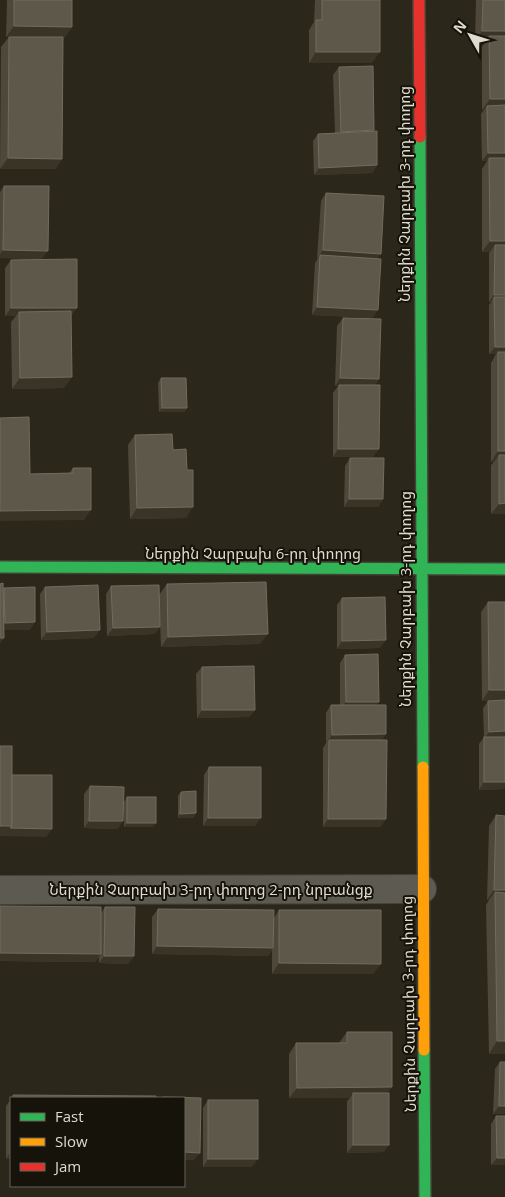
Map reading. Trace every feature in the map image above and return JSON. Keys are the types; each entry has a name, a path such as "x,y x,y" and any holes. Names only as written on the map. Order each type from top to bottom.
{"street":[{"name":"Ներքին Չարբախ 3-րդ փողոց","path":"419,0 420,569 425,1197"},
{"name":"Ներքին Չարբախ 6-րդ փողոց","path":"0,567 505,569"},
{"name":"Ներքին Չարբախ 3-րդ փողոց 2-րդ նրբանցք","path":"0,890 422,889"}],"building":[{"path":"14,0 72,0 72,27 14,26"},
{"path":"322,0 380,0 380,52 316,52 316,20 322,20"},
{"path":"483,0 505,0 505,31 482,31"},
{"path":"489,36 505,36 505,99 490,99"},
{"path":"9,37 63,37 62,159 8,158"},
{"path":"373,66 374,130 341,132 339,67"},
{"path":"505,105 505,153 488,153 487,106"},
{"path":"377,131 377,165 319,168 318,134"},
{"path":"489,158 505,158 505,241 490,241"},
{"path":"4,186 49,186 48,251 3,250"},
{"path":"326,193 384,196 381,254 323,250"},
{"path":"495,245 505,245 505,295 494,295"},
{"path":"320,255 381,259 378,310 317,307"},
{"path":"77,259 77,308 11,308 11,260"},
{"path":"494,297 505,297 505,347 495,347"},
{"path":"71,311 72,377 20,378 19,312"},
{"path":"343,318 381,319 379,379 340,378"},
{"path":"498,352 505,352 505,451 498,451"},
{"path":"161,378 186,378 187,408 162,408"},
{"path":"339,385 380,385 379,449 338,449"},
{"path":"29,417 30,474 73,473 73,468 91,468 91,510 0,511 0,418"},
{"path":"172,434 173,450 186,449 187,470 193,470 193,507 137,508 135,435"},
{"path":"499,455 505,455 505,503 499,504"},
{"path":"350,458 384,458 383,499 349,499"},
{"path":"266,582 268,634 168,637 167,584"},
{"path":"3,583 4,638 0,638 0,584"},
{"path":"98,585 100,630 47,632 45,587"},
{"path":"159,585 160,627 113,628 111,586"},
{"path":"35,587 35,622 5,623 4,588"},
{"path":"385,597 386,640 342,641 342,598"},
{"path":"488,602 505,602 505,690 489,690"},
{"path":"378,654 379,702 346,702 345,655"},
{"path":"254,666 255,710 202,710 202,667"},
{"path":"505,700 505,731 489,732 488,701"},
{"path":"331,705 386,705 386,734 332,735"},
{"path":"484,737 505,737 505,782 484,782"},
{"path":"329,740 387,740 386,819 328,819"},
{"path":"0,746 12,746 12,826 0,826"},
{"path":"209,767 261,767 261,818 208,818"},
{"path":"12,775 52,775 52,829 10,828 12,826"},
{"path":"90,786 124,787 123,821 89,821"},
{"path":"196,791 196,813 180,814 181,792"},
{"path":"127,797 156,797 156,823 127,823"},
{"path":"496,815 505,816 505,890 494,890"},
{"path":"495,892 505,893 505,1041 497,1041"},
{"path":"0,906 101,907 101,954 0,953"},
{"path":"105,907 135,907 134,956 104,956"},
{"path":"158,909 274,910 273,948 157,946"},
{"path":"279,910 381,910 381,964 279,963"},
{"path":"347,1032 392,1032 392,1087 297,1088 296,1043 347,1043"},
{"path":"500,1062 505,1062 505,1106 499,1106"},
{"path":"353,1093 389,1093 389,1145 353,1145"},
{"path":"13,1095 156,1096 156,1097 13,1097"},
{"path":"185,1098 201,1098 200,1153 185,1152"},
{"path":"208,1100 258,1100 258,1159 208,1159"},
{"path":"496,1116 505,1116 505,1158 497,1158"}],"traffic: fast":[{"path":"420,137 423,767"},
{"path":"0,567 505,569"},
{"path":"424,1050 425,1197"}],"traffic: slow":[{"path":"423,767 424,1050"}],"traffic: jam":[{"path":"419,0 420,137"}]}
